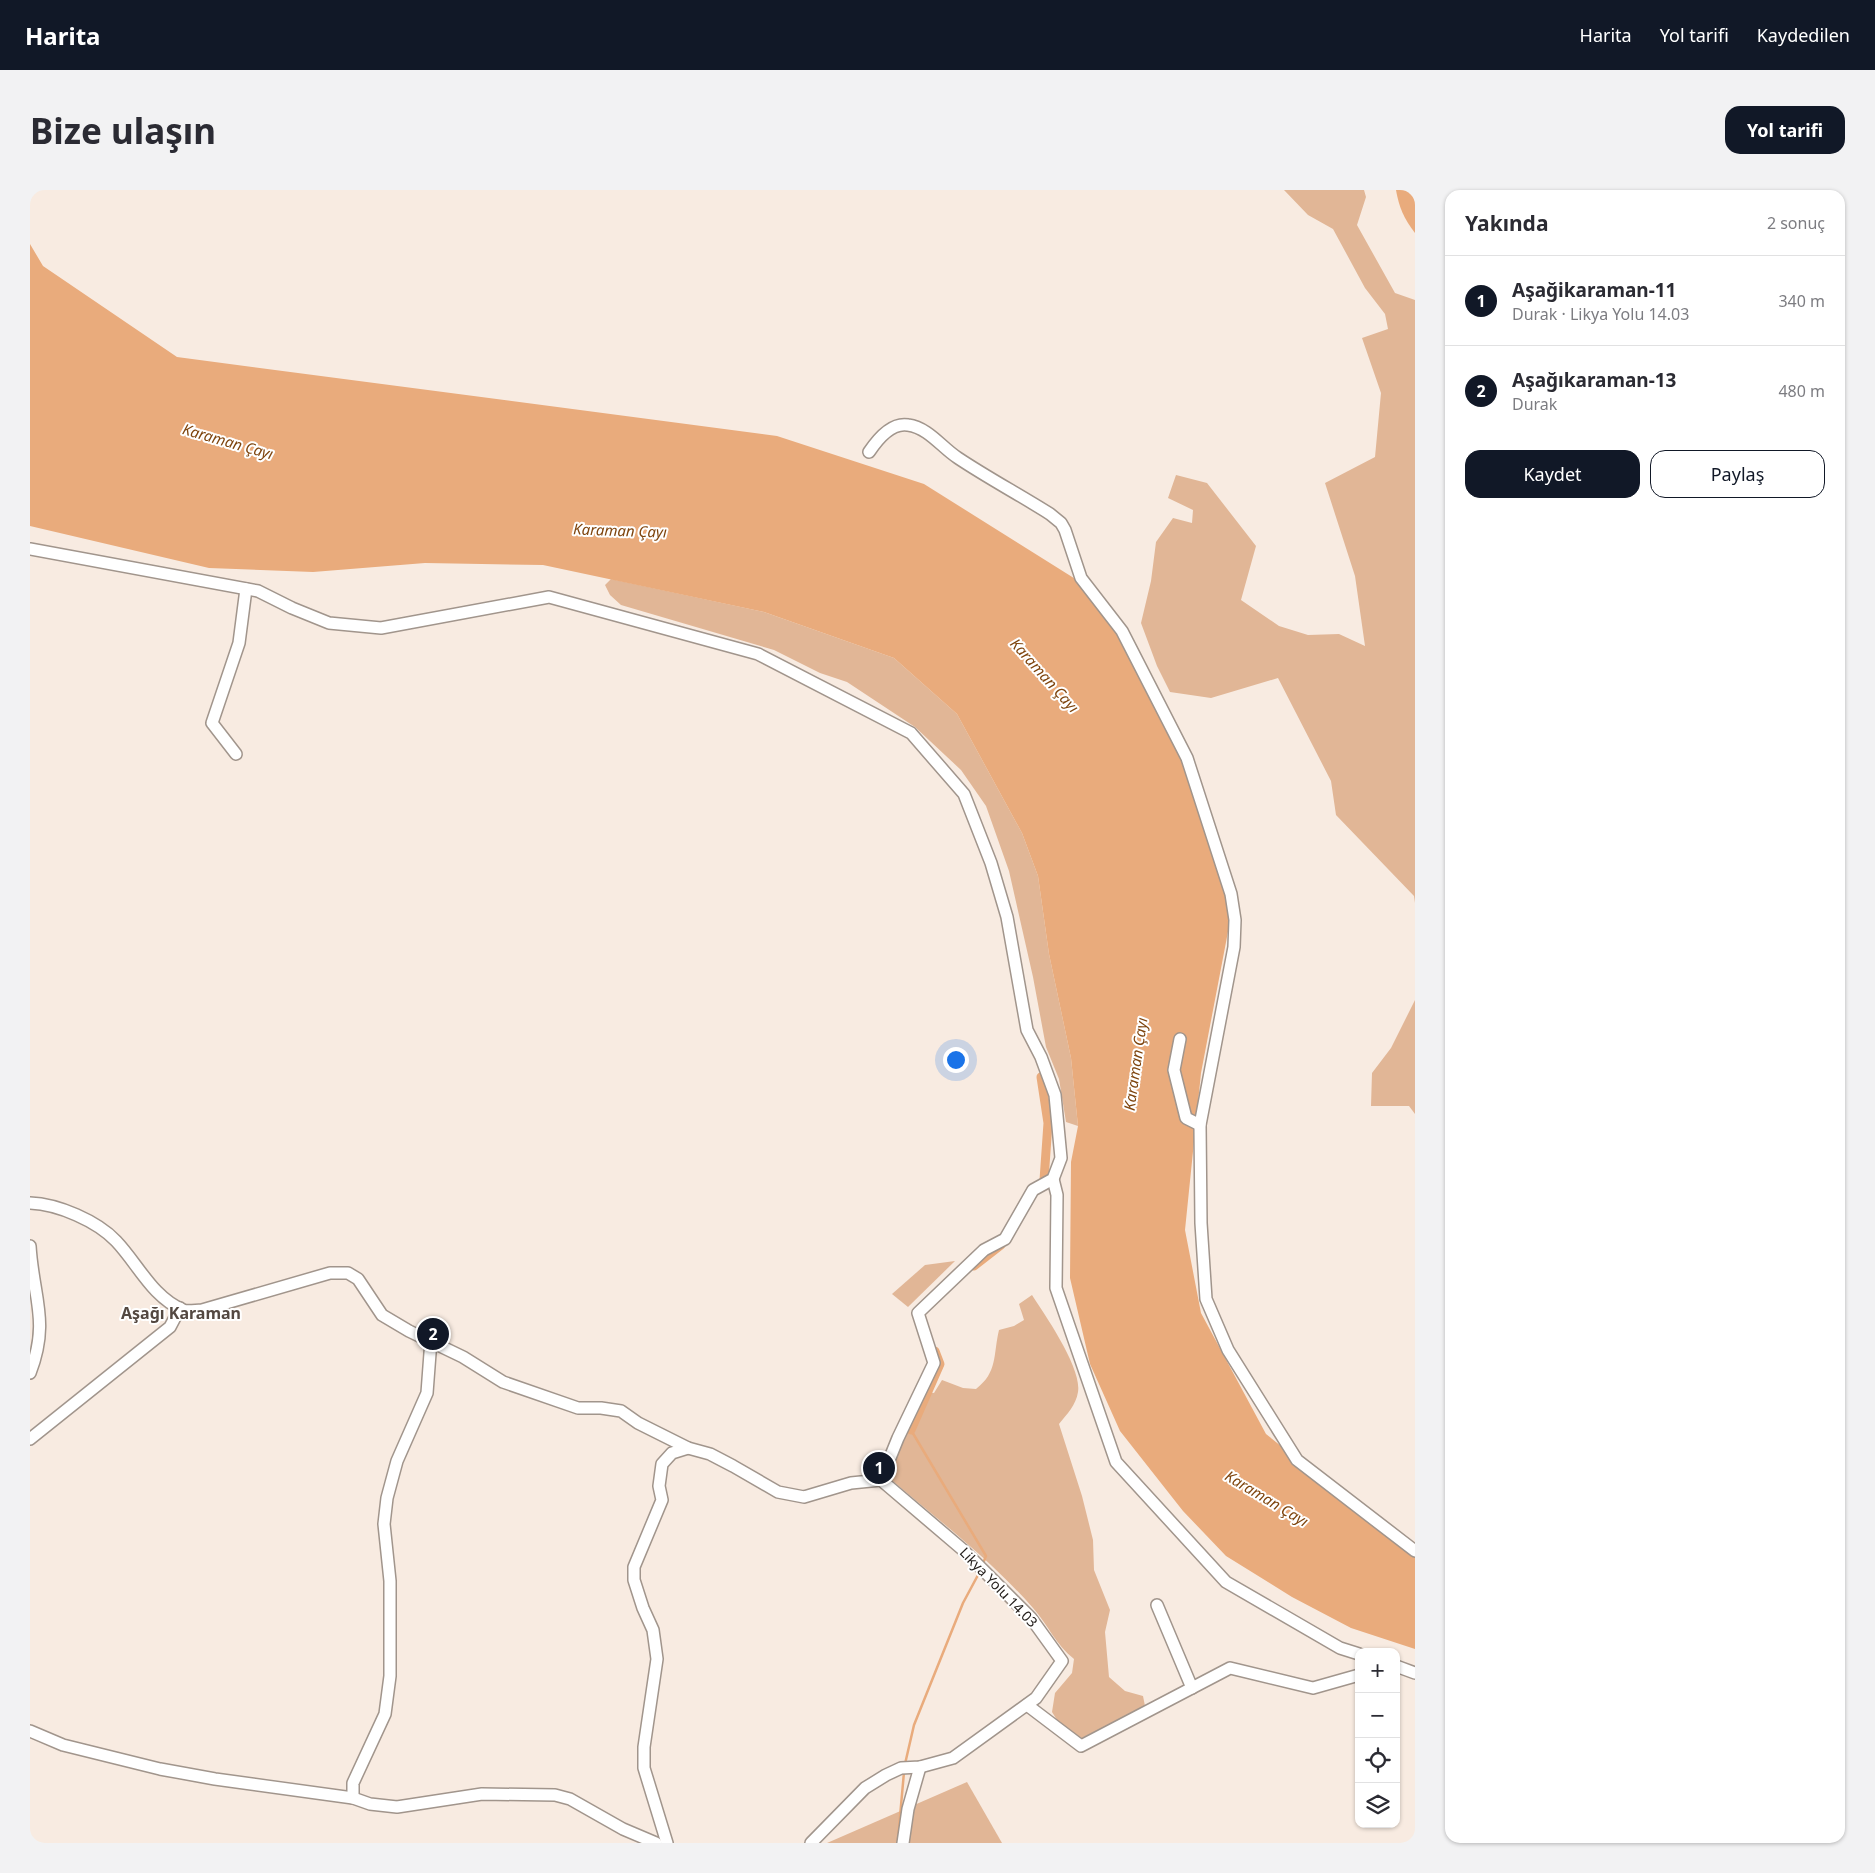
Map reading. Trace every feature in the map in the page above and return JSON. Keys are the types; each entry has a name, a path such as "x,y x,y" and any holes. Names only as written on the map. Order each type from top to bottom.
{"street":[{"path":"869,452 878,438 893,427 906,424 924,430 956,457 1050,514 1061,523 1081,578 1122,631 1187,758 1231,894 1235,920 1234,947 1200,1125 1201,1223 1206,1299 1228,1350 1297,1460 1415,1551"},
{"path":"30,549 258,591 292,608 329,622 382,628 549,597 758,654 911,733 964,794 990,863 1007,917 1027,1030 1041,1057 1055,1095 1061,1158 1053,1179 1057,1195 1056,1288 1116,1462 1226,1582 1340,1648 1355,1653"},
{"path":"236,754 212,723 240,643 246,589"},
{"path":"1180,1039 1174,1070 1186,1118 1200,1125"},
{"path":"30,1203 42,1203 97,1226 116,1241 147,1281 184,1311 202,1310 330,1273 348,1273 358,1279 382,1315 409,1331 431,1340 503,1382 578,1408 602,1408 621,1411 638,1423 688,1448 710,1454 778,1492 804,1497 851,1483 881,1480 934,1363 918,1313 984,1250 1005,1239 1033,1190 1053,1179"},
{"path":"30,1246 31,1264 37,1290 40,1339 30,1373"},
{"path":"30,1439 170,1327 180,1308"},
{"path":"353,1798 353,1783 385,1714 390,1676 390,1581 384,1524 387,1498 397,1461 427,1394 431,1340"},
{"path":"667,1843 644,1768 644,1746 657,1659 653,1630 643,1608 634,1580 634,1567 662,1500 659,1486 662,1464 672,1453 688,1448"},
{"name":"Likya Yolu 14.03","path":"811,1843 865,1788 901,1768 920,1767 953,1758 1036,1698 1062,1661 1032,1618 962,1549 881,1480"},
{"path":"1157,1606 1192,1688"},
{"path":"1400,1667 1415,1673"},
{"path":"1027,1704 1081,1746 1230,1668 1313,1688 1355,1676"},
{"path":"30,1731 63,1745 127,1762 215,1779 353,1798 370,1804 397,1807 482,1794 555,1795 570,1799 624,1829 656,1843"},
{"path":"903,1843 908,1809 920,1767"}],"shaded area":[{"path":"1284,190 1364,190 1366,197 1357,225 1395,293 1415,300 1415,903 1414,896 1336,815 1331,781 1278,678 1211,698 1170,692 1157,666 1141,623 1151,581 1156,542 1173,518 1192,523 1193,510 1168,498 1176,475 1207,483 1256,546 1241,600 1279,626 1308,635 1339,634 1365,646 1355,576 1325,483 1375,457 1381,393 1362,338 1388,329 1385,314 1365,288 1333,229 1308,215"},
{"path":"611,579 764,612 894,658 957,714 1022,833 1038,876 1049,954 1071,1058 1078,1126 1066,1122 1059,1079 1046,1047 1033,977 1009,871 986,806 961,770 915,727 847,682 820,673 774,650 621,605 610,595 605,585"},
{"path":"1415,1000 1415,1114 1409,1106 1371,1106 1372,1073 1391,1048"},
{"path":"955,1261 908,1307 892,1294 925,1265"},
{"path":"1032,1295 1069,1356 1078,1382 1078,1392 1075,1401 1059,1424 1082,1496 1093,1540 1094,1570 1110,1610 1105,1632 1109,1677 1125,1691 1143,1696 1145,1706 1080,1739 1062,1728 1052,1712 1055,1693 1072,1673 1074,1659 1057,1641 1033,1608 999,1573 888,1477 924,1392 934,1393 942,1380 963,1388 976,1389 983,1383 994,1362 999,1330 1014,1326 1024,1320 1019,1304"},
{"path":"967,1782 1002,1843 827,1843"}],"water":[{"path":"1396,190 1415,190 1415,233 1402,213"},
{"name":"Karaman Çayı","path":"30,244 43,266 177,357 777,436 924,484 1077,580 1136,653 1213,819 1231,916 1201,1073 1185,1230 1201,1313 1266,1434 1415,1554 1415,1649 1351,1628 1292,1597 1226,1556 1183,1511 1120,1431 1090,1364 1070,1278 1071,1162 1078,1126 1071,1058 1049,954 1038,876 1022,833 957,714 894,658 764,612 543,565 425,563 313,572 209,568 30,526"}],"waterway":[{"path":"1041,1077 1048,1123 1044,1180"},
{"path":"974,1266 1001,1245"},
{"path":"911,1430 940,1364 935,1351"},
{"path":"911,1430 986,1556 984,1561"},
{"path":"905,1764 914,1725 963,1603 978,1575"},
{"path":"898,1839 904,1772"}],"place":[{"name":"Aşağıkaraman-13","path":"433,1334"},
{"name":"Aşağikaraman-11","path":"879,1468"}],"district":[{"name":"Aşağı Karaman","path":"181,1313"}]}
